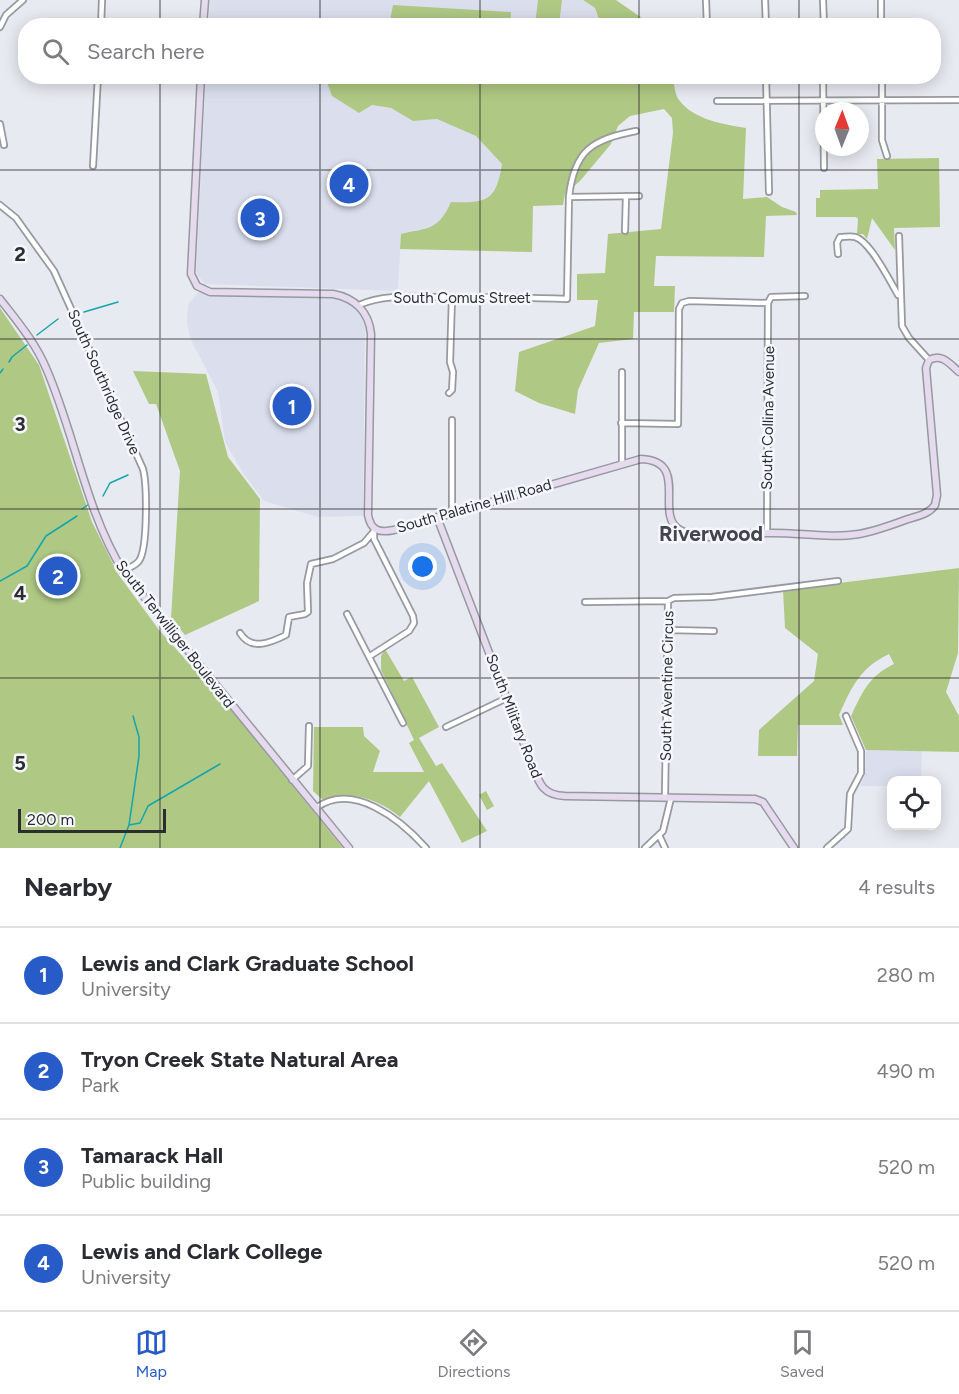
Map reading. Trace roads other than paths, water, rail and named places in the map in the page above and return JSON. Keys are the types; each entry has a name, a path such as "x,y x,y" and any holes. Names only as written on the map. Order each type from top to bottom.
{"street":[{"path":"0,27 6,15 24,0"},
{"path":"101,18 102,0"},
{"path":"204,18 205,0"},
{"path":"706,0 707,18"},
{"path":"765,0 766,18"},
{"path":"823,0 824,18"},
{"path":"880,0 881,18"},
{"path":"93,166 98,84"},
{"path":"201,84 191,270 194,282 200,288 210,292 333,294 350,299 359,305"},
{"path":"766,84 769,192"},
{"path":"823,84 824,168"},
{"path":"882,84 882,140 887,156"},
{"path":"717,101 959,100"},
{"path":"0,124 4,145"},
{"path":"636,131 613,135 587,148 570,183 569,197 639,196"},
{"path":"625,231 626,196"},
{"name":"South Comus Street","path":"359,305 378,298 567,299 569,197"},
{"name":"South Southridge Drive","path":"0,205 15,218 54,271 143,469 146,486 144,547 138,561 123,571"},
{"path":"898,236 902,326 909,338 929,360 940,357 959,372"},
{"path":"838,254 837,243 840,237 856,237 861,240 868,247 899,298"},
{"path":"621,423 678,424 680,309 682,303 689,301 768,303 771,297 805,296"},
{"path":"449,393 452,390 453,374 450,362 452,297"},
{"name":"South Terwilliger Boulevard","path":"0,299 33,343 47,370 112,554 123,571 349,848"},
{"name":"South Collina Avenue","path":"767,533 768,303"},
{"name":"South Palatine Hill Road","path":"359,305 368,319 371,334 368,515 370,525 375,530 388,531 622,463 646,459 663,468 670,482 671,519 674,525 680,530 694,534 713,536 767,533 859,534 910,519 932,510 937,495 926,370 929,360"},
{"path":"622,372 622,463"},
{"path":"452,420 452,512"},
{"name":"South Military Road","path":"437,517 537,778 548,793 565,796 751,798 760,800 794,848"},
{"path":"240,633 246,640 256,645 286,635 289,617 305,614 308,609 307,583 311,564 333,560 364,543 375,530"},
{"path":"370,656 409,631 414,623 413,616 374,539 375,530"},
{"name":"South Aventine Circus","path":"659,835 666,824 668,798 668,601 674,598 712,597 838,581"},
{"path":"585,602 668,601"},
{"path":"347,614 403,723"},
{"path":"669,630 714,631"},
{"path":"446,727 507,698"},
{"path":"828,848 848,830 850,794 861,773 861,751 846,716"},
{"path":"292,780 308,766 309,726"},
{"path":"316,807 325,801 335,799 365,803 387,813 402,824 426,848"},
{"path":"645,848 659,835 665,848"}],"waterway":[{"path":"84,312 118,302"},
{"path":"37,335 58,319"},
{"path":"9,362 27,345"},
{"path":"0,373 3,369"},
{"path":"103,496 110,483 128,475"},
{"path":"82,509 89,504"},
{"path":"0,581 27,566 46,536 77,516"},
{"path":"120,848 129,825 139,756 139,737 133,716"},
{"path":"129,825 140,823 148,806 220,764"}],"place":[{"name":"Lewis and Clark College","path":"349,184"},
{"name":"Tamarack Hall","path":"260,218"},
{"name":"Lewis and Clark Graduate School","path":"292,406"},
{"name":"Tryon Creek State Natural Area","path":"58,576"}],"district":[{"name":"Riverwood","path":"711,533"}]}
